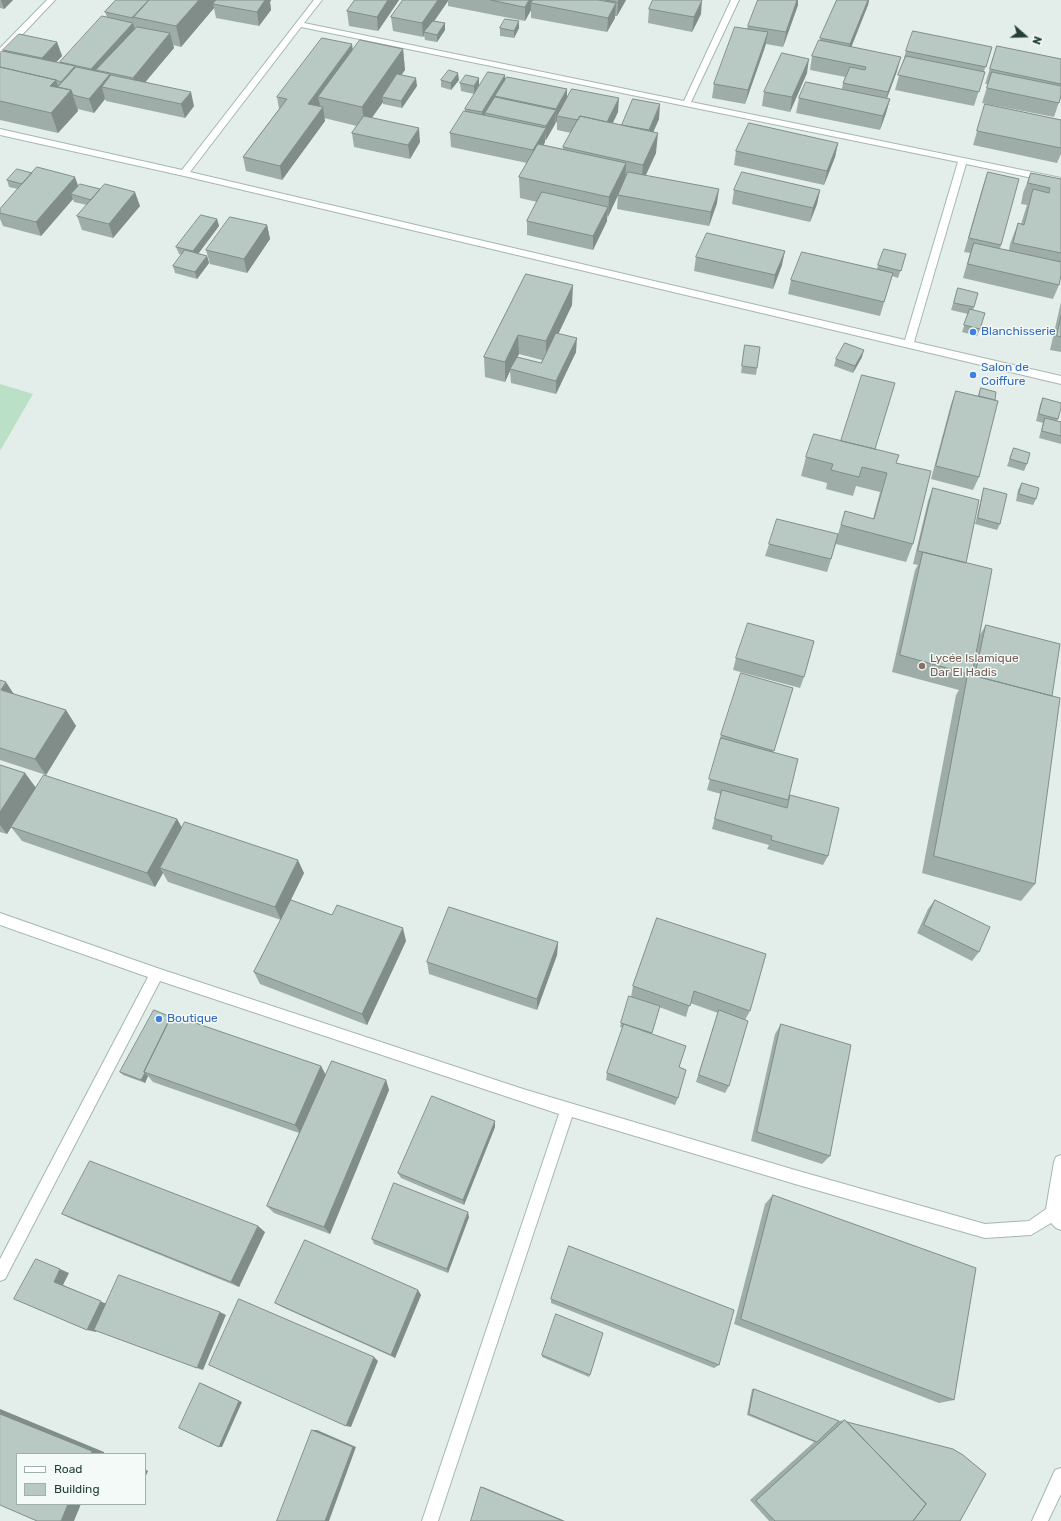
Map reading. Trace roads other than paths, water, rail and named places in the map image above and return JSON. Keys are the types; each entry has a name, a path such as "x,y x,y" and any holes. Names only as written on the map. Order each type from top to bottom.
{"street":[{"path":"0,53 50,0"},
{"path":"184,173 318,0"},
{"path":"687,103 735,0"},
{"path":"299,24 687,103 962,162 1061,181"},
{"path":"0,132 184,173 1061,380"},
{"path":"909,344 962,162"},
{"path":"0,919 157,974 567,1110 985,1231 1030,1228 1057,1218 1061,1162"},
{"path":"0,1274 157,974"},
{"path":"430,1521 567,1110"},
{"path":"1040,1521 1061,1476"}],"place":[{"name":"Blanchisserie","path":"973,332"},
{"name":"Salon de Coiffure","path":"973,375"},
{"name":"Lycée Islamique Dar El Hadis","path":"922,666"},
{"name":"Boutique","path":"159,1019"}]}
